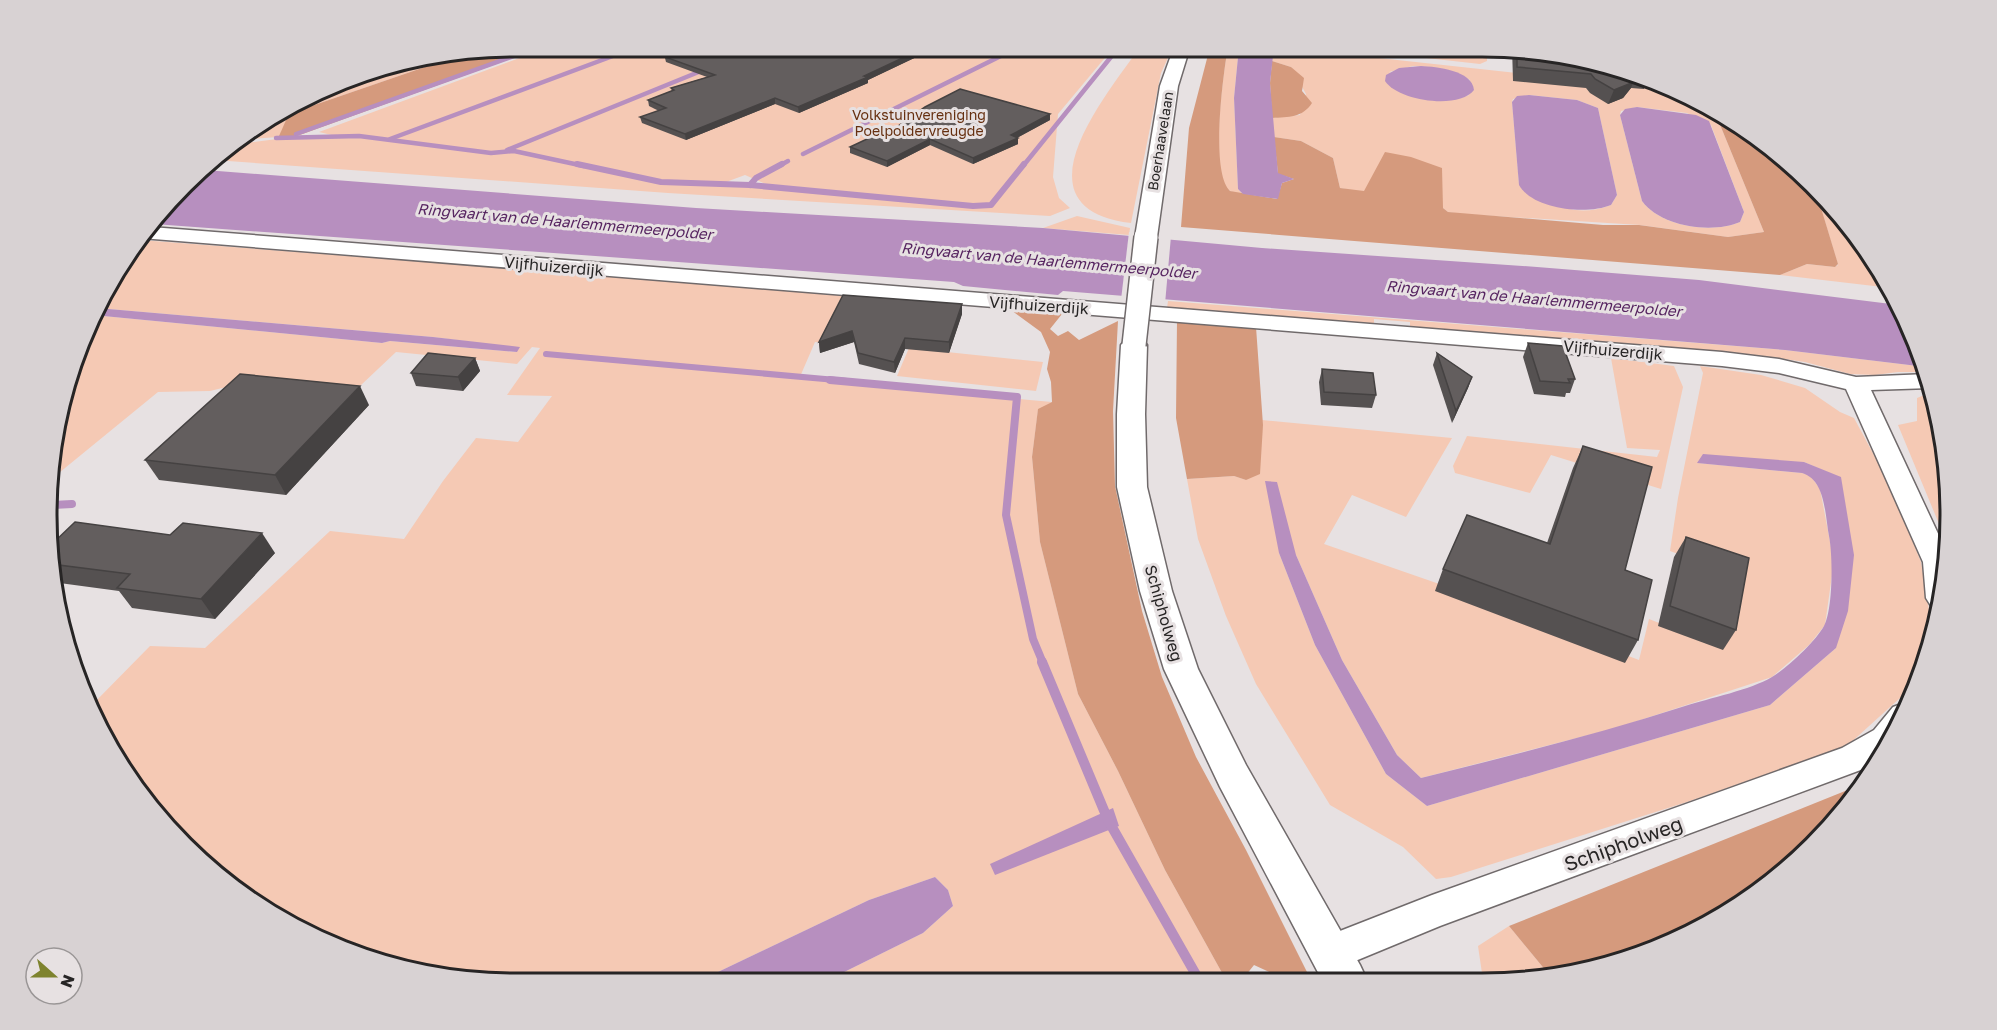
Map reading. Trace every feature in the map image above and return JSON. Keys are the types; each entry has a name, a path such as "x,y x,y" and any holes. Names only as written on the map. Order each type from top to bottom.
{"main road":[{"name":"Boerhaavelaan","path":"1146,237 1169,86 1179,57"},
{"name":"Schipholweg","path":"1146,237 1134,345 1131,414 1132,487 1156,591 1181,669 1233,776 1338,967"}],"street":[{"name":"Vijfhuizerdijk","path":"154,234 1722,359 1779,366 1856,384 1920,381"},
{"path":"1856,384 1937,563"},
{"name":"Schipholweg","path":"1338,967 1432,912 1854,759 1879,744"}],"green space":[{"name":"Volkstuinvereniging Poelpoldervreugde","path":"522,57 1106,57 1058,114 1053,177 1059,198 1070,208 1050,216 668,193 225,161 249,142 277,139 278,137 255,139 292,115 279,136 336,136 319,132","holes":["745,175 766,184 892,196 713,181 726,182"]},
{"path":"1133,57 1168,57 1161,73 1131,223 1096,213 1077,196 1072,174 1077,148 1107,94"},
{"path":"1226,57 1238,57 1234,98 1238,189 1243,194 1232,192 1226,187 1219,160 1223,78"},
{"path":"1273,57 1370,57 1643,87 1685,104 1720,123 1764,232 1728,237 1640,225 1461,214 1448,212 1443,208 1340,188 1333,158 1301,141 1274,137 1272,118 1300,115 1306,94 1291,67 1272,61","holes":["1413,66 1457,73 1470,80 1469,95 1458,99 1389,72","1529,95 1577,100 1598,108 1617,195 1611,205 1598,209 1574,210 1541,198 1519,184 1512,102 1513,99","1637,107 1687,113 1711,125 1744,212 1740,222 1729,226 1688,226 1661,217 1642,201 1620,115 1621,111"]},
{"path":"1417,57 1487,57 1487,61 1480,64"},
{"path":"430,65 303,109 368,81"},
{"path":"1821,207 1845,236 1879,287 1780,275 1807,264 1835,267 1838,265"},
{"path":"1077,216 1130,228 1129,235 1043,228"},
{"path":"149,241 850,294 828,343 815,342 799,379 1052,402 1038,410 1032,457 1040,542 1078,694 1165,870 1222,973 842,973 923,933 953,906 948,890 935,877 869,900 716,973 485,972 426,964 368,949 312,926 286,912 236,878 191,839 152,794 118,744 96,700 150,646 205,648 330,531 404,539 443,481 476,438 518,442 552,396 507,395 540,348 532,347 517,364 396,352 360,386 263,378 210,391 158,392 59,473 66,426 81,368 102,316 382,343 390,341 516,352 519,348 433,337 106,309"},
{"path":"1168,301 1785,350 1915,366 1917,372 1850,374 1805,362 1764,356 1410,328 1410,322 1374,319 1374,324 1167,308"},
{"path":"909,348 1043,362 1036,391 897,376"},
{"path":"1611,358 1674,366 1683,387 1661,489 1551,455 1530,493 1455,473 1453,466 1467,436 1657,457 1660,450 1627,448"},
{"path":"1700,366 1761,375 1805,388 1840,412 1854,418 1875,457 1879,457 1921,562 1929,612 1916,662 1903,695 1847,746 1687,802 1451,877 1436,879 1403,847 1330,805 1256,684 1226,616 1198,539 1187,479 1234,476 1246,480 1263,425 1262,420 1452,438 1406,517 1352,495 1324,544 1448,587 1639,660 1649,619 1723,648 1740,577 1670,551 1703,373","holes":["1804,462 1841,478 1836,648 1770,705 1427,806 1386,774 1315,645 1279,553 1296,555 1342,660 1397,755 1421,778 1616,728 1772,677 1809,645 1825,625 1832,575 1832,552 1820,489 1810,475 1802,473 1698,463"]},
{"path":"1924,395 1931,426 1939,485 1940,525 1898,425 1917,421 1917,398"},
{"path":"1509,926 1544,969 1482,973 1478,946"}],"shaded area":[{"path":"515,57 297,136 279,136 287,118 303,109 430,65 485,58"},
{"path":"1207,57 1226,57 1219,144 1224,181 1230,191 1277,199 1282,183 1294,179 1278,174 1274,137 1301,141 1333,158 1340,188 1364,191 1385,152 1411,157 1442,168 1443,208 1448,212 1603,225 1639,225 1728,237 1764,232 1720,123 1784,171 1821,207 1838,264 1835,267 1807,264 1780,275 1181,227 1189,128"},
{"path":"1272,61 1291,67 1304,78 1302,91 1312,103 1304,112 1295,116 1272,118 1270,83"},
{"path":"1011,310 1062,314 1050,329 1058,336 1068,331 1079,340 1118,321 1113,411 1115,486 1142,611 1162,677 1196,757 1308,973 1272,973 1254,965 1248,973 1222,973 1165,870 1078,694 1040,542 1032,457 1038,409 1052,402 1051,382 1047,369 1050,352 1041,332"},
{"path":"1177,321 1256,327 1263,425 1260,474 1246,480 1234,476 1187,479 1176,418"},
{"path":"1848,790 1806,839 1761,878 1711,912 1657,938 1601,957 1544,969 1509,926"}],"water":[{"path":"1238,57 1273,57 1270,83 1278,173 1294,179 1282,183 1278,199 1243,194 1238,189 1234,98"},
{"path":"1421,66 1461,74 1472,83 1474,90 1456,100 1429,100 1402,94 1385,81 1386,75 1399,68"},
{"path":"1517,96 1577,100 1598,108 1617,195 1611,205 1588,210 1561,208 1536,200 1519,185 1512,102"},
{"path":"1637,107 1696,115 1709,121 1744,212 1740,222 1716,227 1688,226 1661,217 1642,201 1620,115 1625,109"},
{"name":"Ringvaart van de Haarlemmermeerpolder","path":"213,171 696,208 1043,228 1262,248 1699,280 1889,304 1915,366 1785,350 1063,291 1058,295 963,286 954,282 161,225 191,191"},
{"path":"106,309 433,337 520,347 517,352 390,341 382,343 102,316"},
{"path":"1703,454 1804,462 1841,477 1854,555 1848,611 1836,648 1770,705 1427,806 1386,774 1315,645 1279,553 1265,481 1277,482 1296,555 1342,660 1397,755 1421,778 1587,735 1753,686 1778,673 1801,654 1824,626 1831,595 1830,545 1820,491 1810,477 1802,473 1697,463"},
{"path":"1113,808 1119,826 995,875 990,864"},
{"path":"935,877 948,890 953,906 923,933 842,973 716,973 869,900"}],"pier":[{"path":"1129,232 1171,236 1165,304 1121,300"}],"building":[{"path":"665,57 905,57 864,76 868,77 798,107 775,98 685,134 640,117 666,108 648,100 674,90 671,88 715,75"},
{"path":"1517,58 1542,61 1631,82 1614,90 1595,79 1591,74 1517,67"},
{"path":"960,89 1050,114 1011,135 1018,138 973,158 930,139 887,161 850,147 888,129 891,131 925,107"},
{"path":"843,295 962,304 949,342 905,338 894,362 858,353 852,331 819,342"},
{"path":"1528,343 1563,346 1575,379 1568,379 1570,383 1540,381"},
{"path":"428,353 475,358 458,377 411,373"},
{"path":"1437,353 1472,377 1456,411"},
{"path":"1322,369 1373,373 1376,395 1324,392"},
{"path":"240,374 360,386 275,475 145,460"},
{"path":"1583,446 1652,467 1625,570 1652,580 1638,640 1443,569 1467,515 1550,544"},
{"path":"75,522 170,535 183,523 262,533 201,599 117,588 130,574 60,565 58,538"},
{"path":"1686,537 1749,558 1736,630 1670,606"}],"waterway":[{"path":"296,134 511,57"},
{"path":"390,139 610,57"},
{"path":"803,154 999,57"},
{"path":"1023,166 1111,57"},
{"path":"507,150 706,69"},
{"path":"276,138 359,136 491,153 514,151 584,166"},
{"path":"779,166 788,161"},
{"path":"577,164 661,182 750,185"},
{"path":"750,185 756,178 782,164"},
{"path":"750,185 973,206 991,205 1024,164"},
{"path":"546,354 847,381"},
{"path":"830,380 1017,397 1006,515 1033,639 1043,663"},
{"path":"57,505 72,504"},
{"path":"1042,662 1108,820 1195,973"}]}
